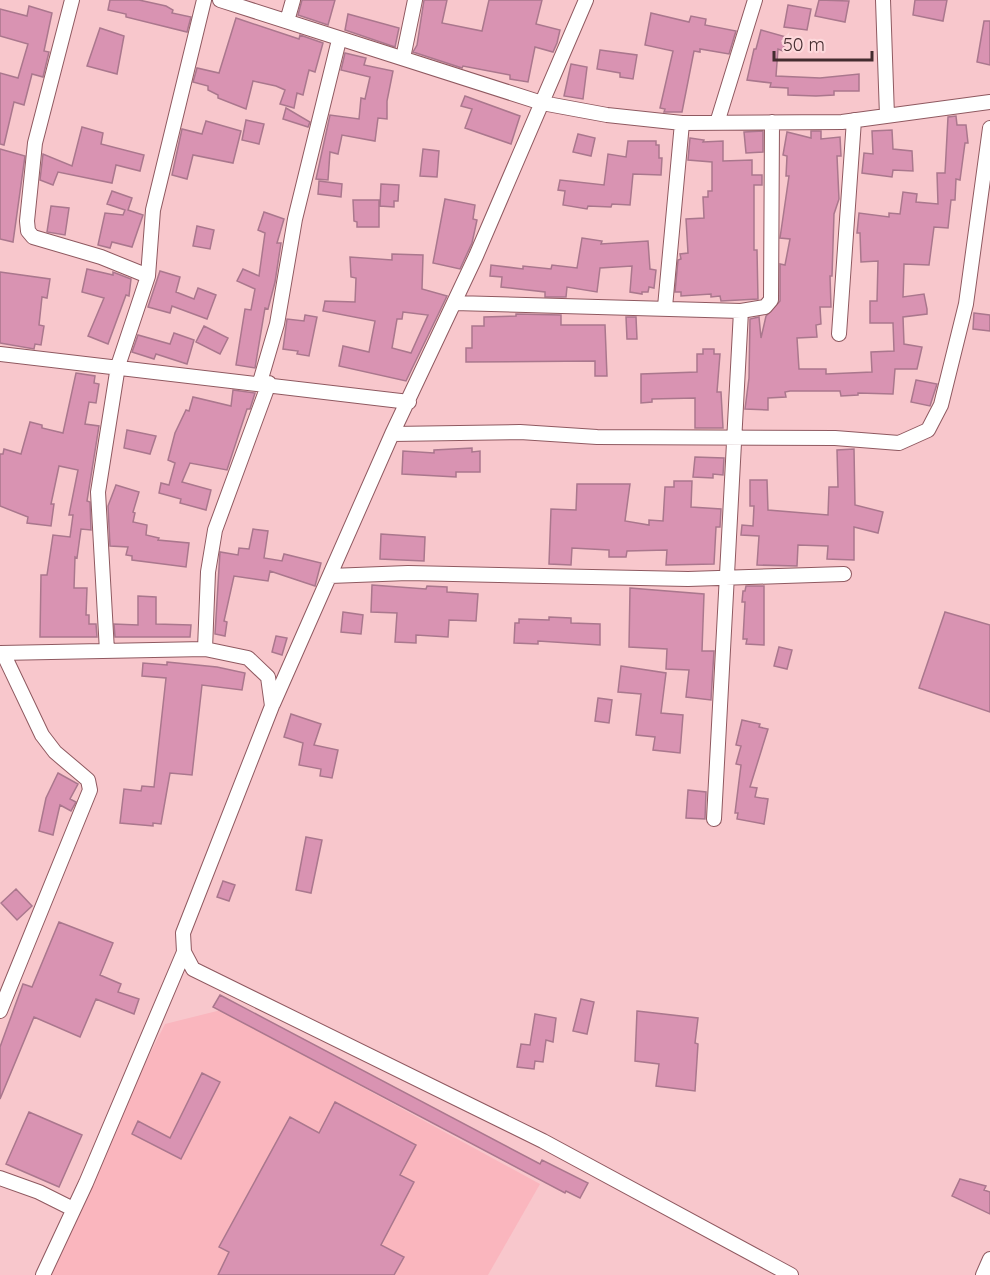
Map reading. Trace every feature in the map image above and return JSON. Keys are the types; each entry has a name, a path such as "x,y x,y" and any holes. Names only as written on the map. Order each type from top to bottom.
{"street":[{"path":"72,0 35,143 28,231 33,237 101,257 148,276"},
{"path":"107,651 98,492 118,366 148,276 153,210 204,0"},
{"path":"220,0 339,40 542,103 607,115 682,123 854,120 990,102"},
{"path":"287,21 293,0"},
{"path":"403,58 415,0"},
{"path":"586,0 454,303 392,434 272,706 183,933 184,952 193,969 543,1141 791,1275"},
{"path":"717,123 753,0"},
{"path":"883,0 887,116"},
{"path":"205,649 207,572 215,530 265,383 295,219 339,40"},
{"path":"838,334 854,120"},
{"path":"454,303 666,307 741,311 765,307 771,300 772,122"},
{"path":"666,307 682,123"},
{"path":"392,434 520,432 597,437 835,438 898,443 928,430 941,405 966,304 990,128"},
{"path":"714,819 741,311"},
{"path":"0,354 265,383 409,402"},
{"path":"330,576 408,573 728,578 844,574"},
{"path":"0,1011 90,790 88,780 55,752 42,735 2,653 205,649 248,658 268,677 272,706"},
{"path":"43,1275 184,952"},
{"path":"0,1178 39,1192 73,1209"},
{"path":"983,1275 990,1259"}],"shaded area":[{"path":"221,1010 540,1184 488,1275 37,1275 165,1024"}],"building":[{"path":"110,0 139,0 166,6 173,10 172,13 191,17 187,32 126,17 126,14 108,10"},
{"path":"302,0 335,0 328,25 298,15"},
{"path":"424,0 447,0 442,23 482,31 489,0 542,0 536,24 560,30 557,43 553,52 535,47 528,82 510,79 510,75 463,66 462,68 413,52 417,45"},
{"path":"819,0 849,1 845,22 815,16"},
{"path":"915,0 947,0 943,21 913,15"},
{"path":"788,5 811,9 807,30 784,27"},
{"path":"29,6 52,13 44,51 49,52 43,77 32,74 24,105 14,102 4,145 0,144 0,73 18,78 28,44 0,36 0,9 27,16"},
{"path":"651,13 689,22 691,16 706,19 705,25 736,31 729,54 700,49 700,52 694,51 682,112 664,112 665,109 660,108 673,51 645,45"},
{"path":"348,14 399,28 395,47 345,30"},
{"path":"236,18 299,39 300,35 323,43 315,72 309,70 303,95 297,93 294,108 280,104 285,90 276,86 253,81 246,109 218,98 218,95 208,90 208,86 193,82 197,68 219,73"},
{"path":"984,21 990,21 990,65 977,62"},
{"path":"100,28 124,36 117,74 87,66"},
{"path":"761,30 786,37 783,51 778,49 776,76 820,78 859,74 859,91 834,91 834,95 788,95 788,88 770,87 771,83 747,80"},
{"path":"600,50 637,55 633,79 620,77 620,73 597,69"},
{"path":"345,53 366,58 364,65 393,71 387,101 387,119 378,118 375,141 342,135 338,154 330,152 328,180 316,179 330,115 359,119 361,98 365,99 370,77 341,70"},
{"path":"571,64 587,67 583,99 564,96"},
{"path":"465,96 520,116 511,144 465,128 472,109 461,106"},
{"path":"286,108 310,122 308,127 283,119"},
{"path":"956,116 957,125 966,125 968,143 965,143 960,180 956,179 955,200 951,200 948,228 934,227 929,265 904,264 903,297 924,294 927,309 927,314 903,317 904,344 922,347 917,369 895,369 893,394 858,393 858,395 841,396 840,391 790,391 785,392 786,397 768,398 768,410 745,409 749,378 750,319 759,317 761,338 766,316 780,301 780,264 785,265 790,239 780,238 789,176 786,176 787,156 783,155 787,132 811,138 811,131 821,131 821,139 840,137 841,156 837,156 839,199 834,214 832,276 830,276 831,307 820,307 821,324 816,325 817,337 797,338 799,369 826,369 826,374 872,372 871,352 894,351 893,323 870,323 870,301 877,301 878,261 861,262 860,233 857,233 859,213 889,217 889,213 900,214 903,192 917,194 916,202 938,204 937,173 945,173 948,117"},
{"path":"246,120 264,124 259,144 242,140"},
{"path":"206,121 241,131 233,163 193,155 187,179 172,175 182,129 202,134"},
{"path":"82,127 103,133 101,144 144,155 140,171 116,165 112,183 58,172 53,185 40,180 43,154 72,166"},
{"path":"892,130 893,149 912,151 913,171 893,170 892,177 862,173 864,153 873,154 872,131"},
{"path":"763,131 763,152 746,153 744,132"},
{"path":"578,134 595,138 591,156 573,152"},
{"path":"690,138 704,140 703,142 723,141 723,161 752,160 752,175 762,175 762,185 754,185 754,250 757,250 758,299 721,301 720,296 711,297 711,294 681,296 681,292 675,292 680,254 688,253 686,219 704,218 703,197 708,197 708,191 712,191 712,162 688,160"},
{"path":"628,141 656,141 656,145 659,145 659,158 662,158 661,175 633,174 630,205 588,206 587,209 563,205 565,191 558,190 560,180 604,185 608,154 626,157"},
{"path":"0,149 25,156 13,242 0,239"},
{"path":"423,149 439,151 437,177 420,176"},
{"path":"319,181 342,184 341,197 318,194"},
{"path":"381,184 399,185 398,201 394,201 394,207 380,206"},
{"path":"112,191 132,198 128,210 143,215 132,247 112,242 110,248 98,245 105,213 123,215 125,210 107,204"},
{"path":"445,199 475,205 473,219 477,220 472,243 460,269 433,263"},
{"path":"353,200 379,200 379,227 357,227 357,222 354,221"},
{"path":"51,206 69,208 65,235 47,232"},
{"path":"264,212 284,219 277,243 281,243 275,282 268,309 265,308 255,368 236,365 245,309 251,310 255,289 237,281 243,269 259,276 265,233 258,230"},
{"path":"197,226 214,230 210,249 193,246"},
{"path":"582,238 602,241 601,244 648,241 650,269 656,270 654,288 649,287 648,292 642,292 642,294 630,292 632,266 600,268 597,292 567,287 566,297 545,297 545,292 501,287 502,277 490,276 491,265 523,269 523,266 551,269 552,265 577,268"},
{"path":"392,254 423,255 422,289 447,296 406,381 339,366 343,346 369,352 375,321 323,311 325,301 355,302 356,278 351,277 350,257 392,260","holes":["403,312 428,315 411,353 392,348 397,319 402,319"]},
{"path":"87,269 113,275 113,272 131,279 129,296 126,295 108,344 88,336 104,298 82,292"},
{"path":"160,271 180,277 176,292 194,299 198,288 216,295 207,319 172,306 170,313 148,307"},
{"path":"0,272 50,279 47,298 42,297 39,325 44,326 41,345 35,344 34,349 0,343"},
{"path":"974,313 990,315 990,331 973,329"},
{"path":"516,314 561,315 561,325 605,325 607,376 595,376 595,361 466,362 466,348 472,348 472,326 484,326 484,317 516,316"},
{"path":"305,315 317,317 309,356 297,354 298,351 283,349 287,319 304,321"},
{"path":"626,317 636,317 637,339 627,339"},
{"path":"204,326 228,338 220,354 196,342"},
{"path":"174,333 194,340 187,364 156,354 154,359 132,352 138,335 170,344"},
{"path":"703,349 714,349 714,354 720,354 717,392 721,392 723,428 695,428 695,398 652,399 652,402 641,403 641,374 697,372 697,354 703,354"},
{"path":"76,373 95,376 94,383 99,384 96,403 89,402 85,424 99,426 87,501 90,502 91,530 81,529 77,558 75,557 74,588 87,588 86,615 89,615 89,624 96,624 97,637 40,637 41,575 47,575 53,535 70,537 73,515 69,515 78,470 59,466 51,504 54,504 51,526 27,523 28,517 0,506 0,454 3,454 4,449 21,454 30,422 42,425 42,428 63,433"},
{"path":"916,380 937,384 930,406 911,402"},
{"path":"233,390 255,393 250,409 247,409 227,470 190,463 182,482 211,490 206,510 180,503 181,499 159,493 161,483 169,485 175,463 168,460 175,433 186,410 189,411 193,397 231,406"},
{"path":"127,430 156,436 150,454 124,448"},
{"path":"472,448 472,452 480,451 480,472 456,472 456,477 402,474 403,451 434,453 434,450"},
{"path":"854,449 855,505 883,512 878,533 854,527 854,560 827,559 828,546 798,545 797,566 757,565 759,536 741,535 742,525 753,526 754,506 750,506 750,480 767,480 768,510 828,515 829,487 838,487 837,450"},
{"path":"695,457 724,458 723,475 713,474 713,478 693,477"},
{"path":"674,481 692,481 691,507 721,509 720,527 716,527 714,564 666,565 667,550 627,551 626,557 609,557 609,550 572,548 571,565 549,564 551,509 576,510 577,484 630,484 625,521 649,525 649,520 663,521 665,487 674,487"},
{"path":"116,485 139,492 133,512 135,513 133,522 147,525 146,535 159,538 158,540 189,543 186,567 132,560 132,556 126,555 128,547 110,546 108,506"},
{"path":"253,529 268,531 264,558 282,561 284,554 321,563 315,586 270,571 268,581 234,576 224,621 227,622 225,636 215,634 220,552 238,555 239,548 249,549"},
{"path":"381,534 425,537 424,561 380,559"},
{"path":"372,585 426,589 427,586 447,587 447,592 478,594 476,621 449,620 448,637 416,635 416,643 395,642 397,613 371,612"},
{"path":"746,586 764,586 764,645 746,644 747,639 743,639 745,602 742,602"},
{"path":"630,588 704,594 702,651 714,651 711,700 686,697 689,670 666,669 667,649 629,647"},
{"path":"138,596 156,597 156,624 191,625 190,637 115,637 114,624 138,625"},
{"path":"343,612 363,615 361,634 341,632"},
{"path":"945,612 990,625 990,712 919,688"},
{"path":"549,617 571,618 571,623 600,624 600,645 538,641 538,644 514,643 515,623 519,623 519,619 549,620"},
{"path":"276,636 287,638 282,655 272,652"},
{"path":"779,647 792,650 787,669 774,666"},
{"path":"167,662 217,667 245,673 242,690 202,685 192,775 170,773 161,824 153,823 153,826 120,823 124,789 141,791 142,786 154,787 166,678 142,676 143,663 167,665"},
{"path":"621,666 666,673 661,713 683,715 680,753 653,750 655,737 636,735 641,694 618,692"},
{"path":"598,698 612,700 609,723 595,721"},
{"path":"291,714 321,724 314,745 338,750 332,778 320,776 321,769 299,765 303,743 284,737"},
{"path":"742,720 760,724 759,727 768,729 750,787 757,788 755,797 768,799 764,824 737,819 738,813 735,813 741,765 736,764 741,746 736,745"},
{"path":"58,773 78,784 70,799 76,802 71,811 60,805 53,835 39,831 46,798"},
{"path":"688,790 706,792 705,819 686,818"},
{"path":"306,837 322,840 311,893 296,890"},
{"path":"223,881 235,885 229,901 217,897"},
{"path":"16,889 32,906 17,920 1,903"},
{"path":"59,922 113,943 100,975 121,984 118,992 139,999 134,1014 96,999 80,1037 34,1017 0,1099 0,1047 23,984 32,987"},
{"path":"220,995 540,1164 542,1160 588,1183 580,1198 566,1191 565,1193 213,1007"},
{"path":"581,999 594,1002 587,1034 573,1031"},
{"path":"637,1011 698,1018 695,1043 698,1044 695,1091 656,1086 659,1064 635,1061"},
{"path":"535,1014 556,1018 553,1042 546,1040 543,1062 535,1061 534,1069 517,1067 521,1044 530,1045"},
{"path":"202,1073 220,1082 181,1159 132,1134 138,1121 170,1138"},
{"path":"335,1102 416,1145 400,1175 414,1182 381,1245 404,1257 394,1275 218,1275 229,1252 219,1247 290,1117 319,1133"},
{"path":"29,1112 82,1135 59,1187 6,1164"},
{"path":"960,1179 986,1186 984,1190 990,1192 990,1214 952,1196"}]}
